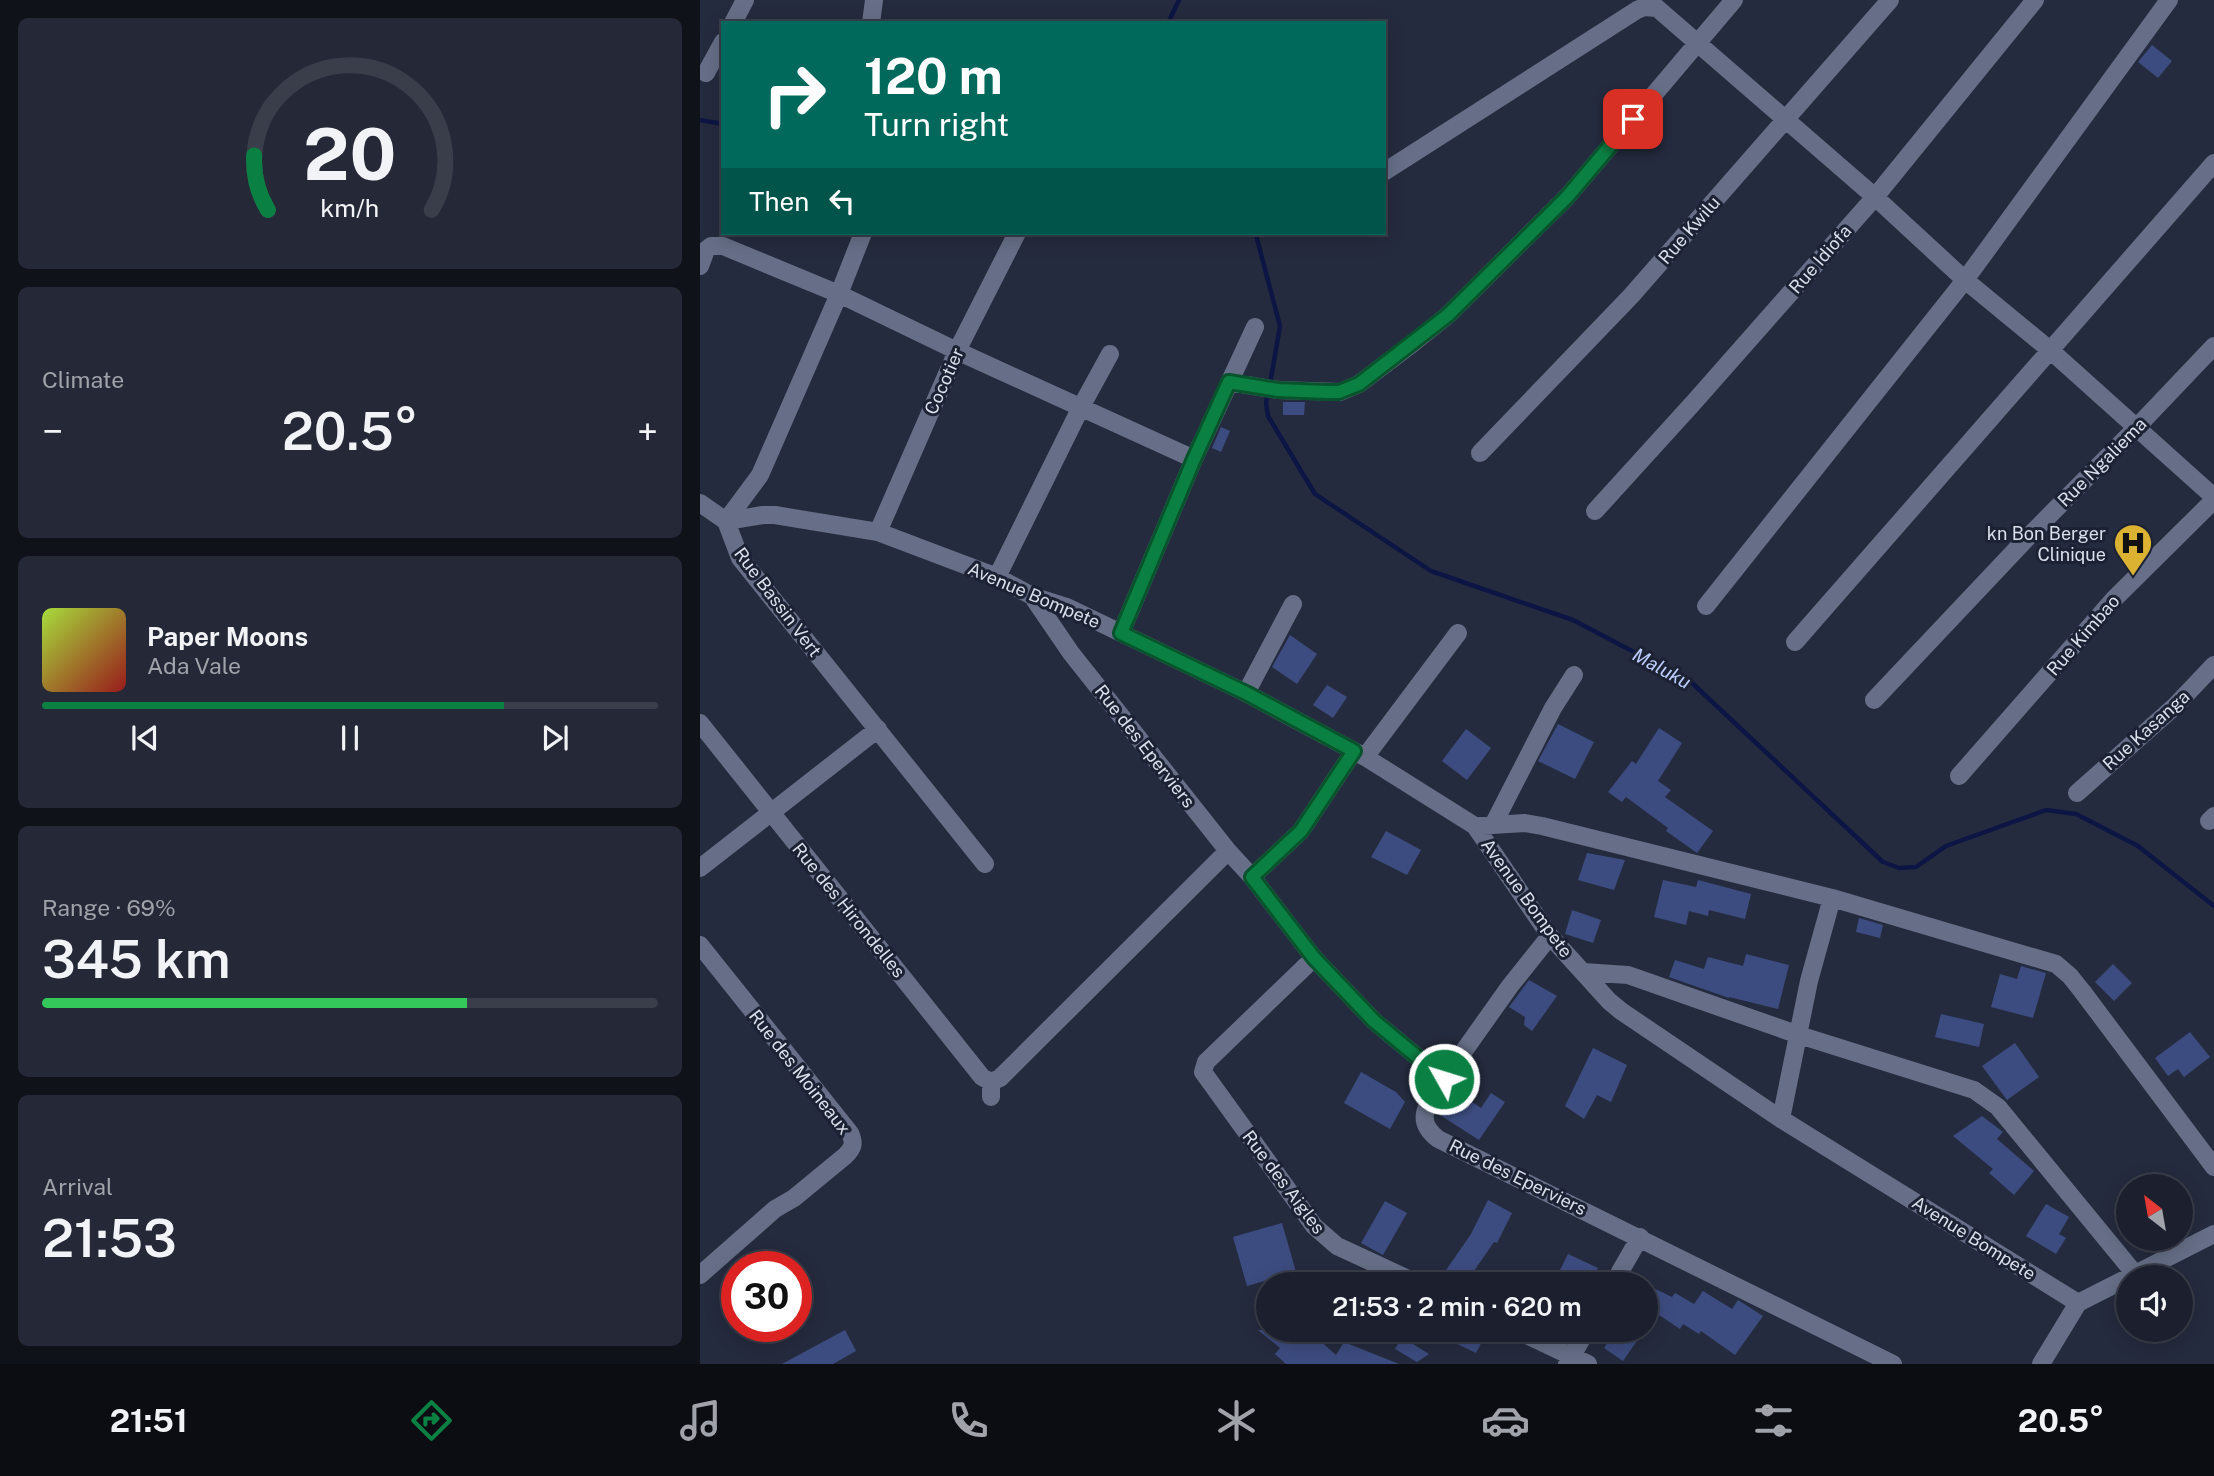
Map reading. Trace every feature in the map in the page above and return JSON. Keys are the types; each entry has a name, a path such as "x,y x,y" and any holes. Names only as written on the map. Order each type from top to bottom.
{"street":[{"path":"734,21 745,0"},
{"path":"871,21 874,0"},
{"path":"1229,382 1271,389 1339,392 1351,388 1438,324 1567,197 1734,0"},
{"name":"Rue Kwilu","path":"1480,453 1616,313 1890,0"},
{"name":"Rue Idiofa","path":"1595,511 1875,197 2035,0"},
{"path":"1706,606 1965,280 2169,0"},
{"path":"1386,171 1637,10 1657,8 1875,197 1965,280 2050,351 2214,499"},
{"path":"706,73 721,46"},
{"path":"1795,642 2214,163"},
{"path":"700,503 726,521 760,475 862,235"},
{"name":"Cocotier","path":"878,532 957,351 1016,235"},
{"path":"700,265 706,250 716,245 723,246 839,294 1194,459"},
{"path":"1121,633 1194,459 1255,327"},
{"name":"Rue Ngaliema","path":"1874,700 2214,346"},
{"path":"997,578 1110,354"},
{"name":"Rue Kimbao","path":"1959,776 2114,599 2214,499"},
{"name":"Avenue Bompete","path":"726,521 763,514 878,532 997,578 1032,596 1067,607 1246,693 1359,754 1475,826 1550,936 1621,1011 1781,1119 2078,1303"},
{"name":"Rue Bassin Vert","path":"726,521 740,558 985,864"},
{"name":"Rue des Eperviers","path":"1032,596 1071,653 1314,958 1374,1021 1444,1079 1423,1114 1429,1132 1438,1139 1893,1364"},
{"path":"1246,693 1293,604"},
{"path":"1252,877 1301,831 1359,754 1458,633"},
{"name":"Rue Kasanga","path":"2077,793 2175,706 2214,665"},
{"path":"1493,825 1553,708 1574,676"},
{"name":"Rue des Hirondelles","path":"700,723 991,1090 1228,851"},
{"path":"700,868 878,729"},
{"path":"1475,826 1525,823 1542,826 1832,898 2042,959 2062,969 2142,1069 2214,1167"},
{"path":"1781,1119 1809,981 1832,898"},
{"path":"1444,1079 1510,986 1550,936"},
{"name":"Rue des Moineaux","path":"700,945 850,1133 854,1142 845,1156 794,1198 775,1209 700,1275"},
{"name":"Rue des Aigles","path":"1314,958 1206,1062 1203,1067 1205,1076 1326,1239 1393,1272"},
{"path":"1583,972 1628,975 1799,1035 1975,1090 1998,1107 2128,1265"},
{"path":"2153,1265 2214,1234"},
{"path":"1619,1272 1640,1237"},
{"path":"2041,1364 2078,1303 2116,1284"},
{"path":"1539,1342 1575,1361 1582,1342"}],"building":[{"path":"2152,45 2172,61 2158,78 2138,62"},
{"path":"1283,402 1305,402 1304,415 1283,415"},
{"path":"1221,427 1230,431 1221,452 1212,448"},
{"path":"1290,635 1317,654 1297,684 1272,667"},
{"path":"1327,685 1347,697 1333,718 1313,705"},
{"path":"1558,724 1594,742 1575,779 1538,761"},
{"path":"1659,728 1682,743 1658,781 1671,790 1665,797 1713,831 1697,853 1626,797 1622,802 1608,792 1632,761 1636,764"},
{"path":"1466,729 1491,748 1467,780 1442,761"},
{"path":"1386,831 1421,850 1407,875 1371,857"},
{"path":"1587,853 1625,860 1614,890 1578,880"},
{"path":"1663,880 1696,887 1698,880 1751,894 1745,919 1709,910 1708,916 1689,911 1686,925 1654,917"},
{"path":"1572,910 1601,920 1593,943 1565,934"},
{"path":"1859,918 1883,925 1880,938 1856,932"},
{"path":"1746,954 1789,965 1778,1009 1729,998 1669,977 1675,960 1704,969 1708,957 1743,966"},
{"path":"2113,964 2132,983 2114,1001 2095,982"},
{"path":"2021,966 2046,973 2033,1018 1991,1007 2000,974 2017,979"},
{"path":"1529,980 1557,996 1532,1031 1524,1025 1525,1017 1509,1007"},
{"path":"1941,1014 1984,1024 1979,1047 1935,1037"},
{"path":"2190,1032 2210,1057 2184,1077 2178,1069 2168,1076 2155,1058"},
{"path":"2015,1043 2039,1077 2007,1100 1982,1066"},
{"path":"1593,1048 1627,1065 1611,1102 1597,1095 1584,1119 1565,1106"},
{"path":"1361,1072 1396,1092 1405,1102 1390,1129 1344,1103"},
{"path":"1456,1091 1481,1108 1491,1093 1505,1102 1479,1140 1440,1115"},
{"path":"1982,1116 2003,1132 1997,1139 2034,1171 2014,1195 1989,1173 1993,1169 1953,1136"},
{"path":"1488,1200 1512,1213 1497,1243 1494,1242 1473,1272 1445,1272 1471,1234"},
{"path":"1385,1201 1407,1213 1383,1255 1361,1243"},
{"path":"2046,1204 2069,1217 2059,1234 2066,1238 2056,1254 2026,1236"},
{"path":"1282,1223 1296,1272 1256,1272 1256,1283 1247,1286 1233,1237"},
{"path":"1568,1254 1598,1268 1596,1272 1559,1272"},
{"path":"1658,1290 1672,1297 1675,1293 1694,1304 1703,1291 1732,1309 1738,1300 1763,1316 1735,1355 1701,1331 1699,1334 1683,1324 1680,1329 1658,1314"},
{"path":"845,1330 856,1351 833,1364 782,1364"},
{"path":"1273,1342 1321,1342 1336,1355 1344,1342 1399,1364 1286,1364 1275,1354 1280,1348"},
{"path":"1399,1342 1410,1342 1429,1354 1417,1362 1395,1349"},
{"path":"1456,1342 1482,1342 1476,1353"},
{"path":"1608,1342 1636,1342 1623,1361 1604,1348"}],"waterway":[{"path":"1169,21 1179,0"},
{"path":"700,120 721,124"},
{"name":"Maluku","path":"1256,235 1280,326 1270,384"},
{"name":"Maluku","path":"1268,392 1268,416 1315,494 1431,571 1573,620 1691,682 1883,862 1899,868 1916,867 1946,846 2046,810 2076,814 2138,846 2214,906"}],"place":[{"name":"kn Bon Berger Clinique","path":"2133,577"}],"route":[{"path":"1444,1079 1374,1021 1314,958 1252,877 1301,831 1354,751 1246,693 1121,633 1229,382 1278,390 1327,392 1339,392 1359,384 1448,315 1567,197 1633,119"}]}
